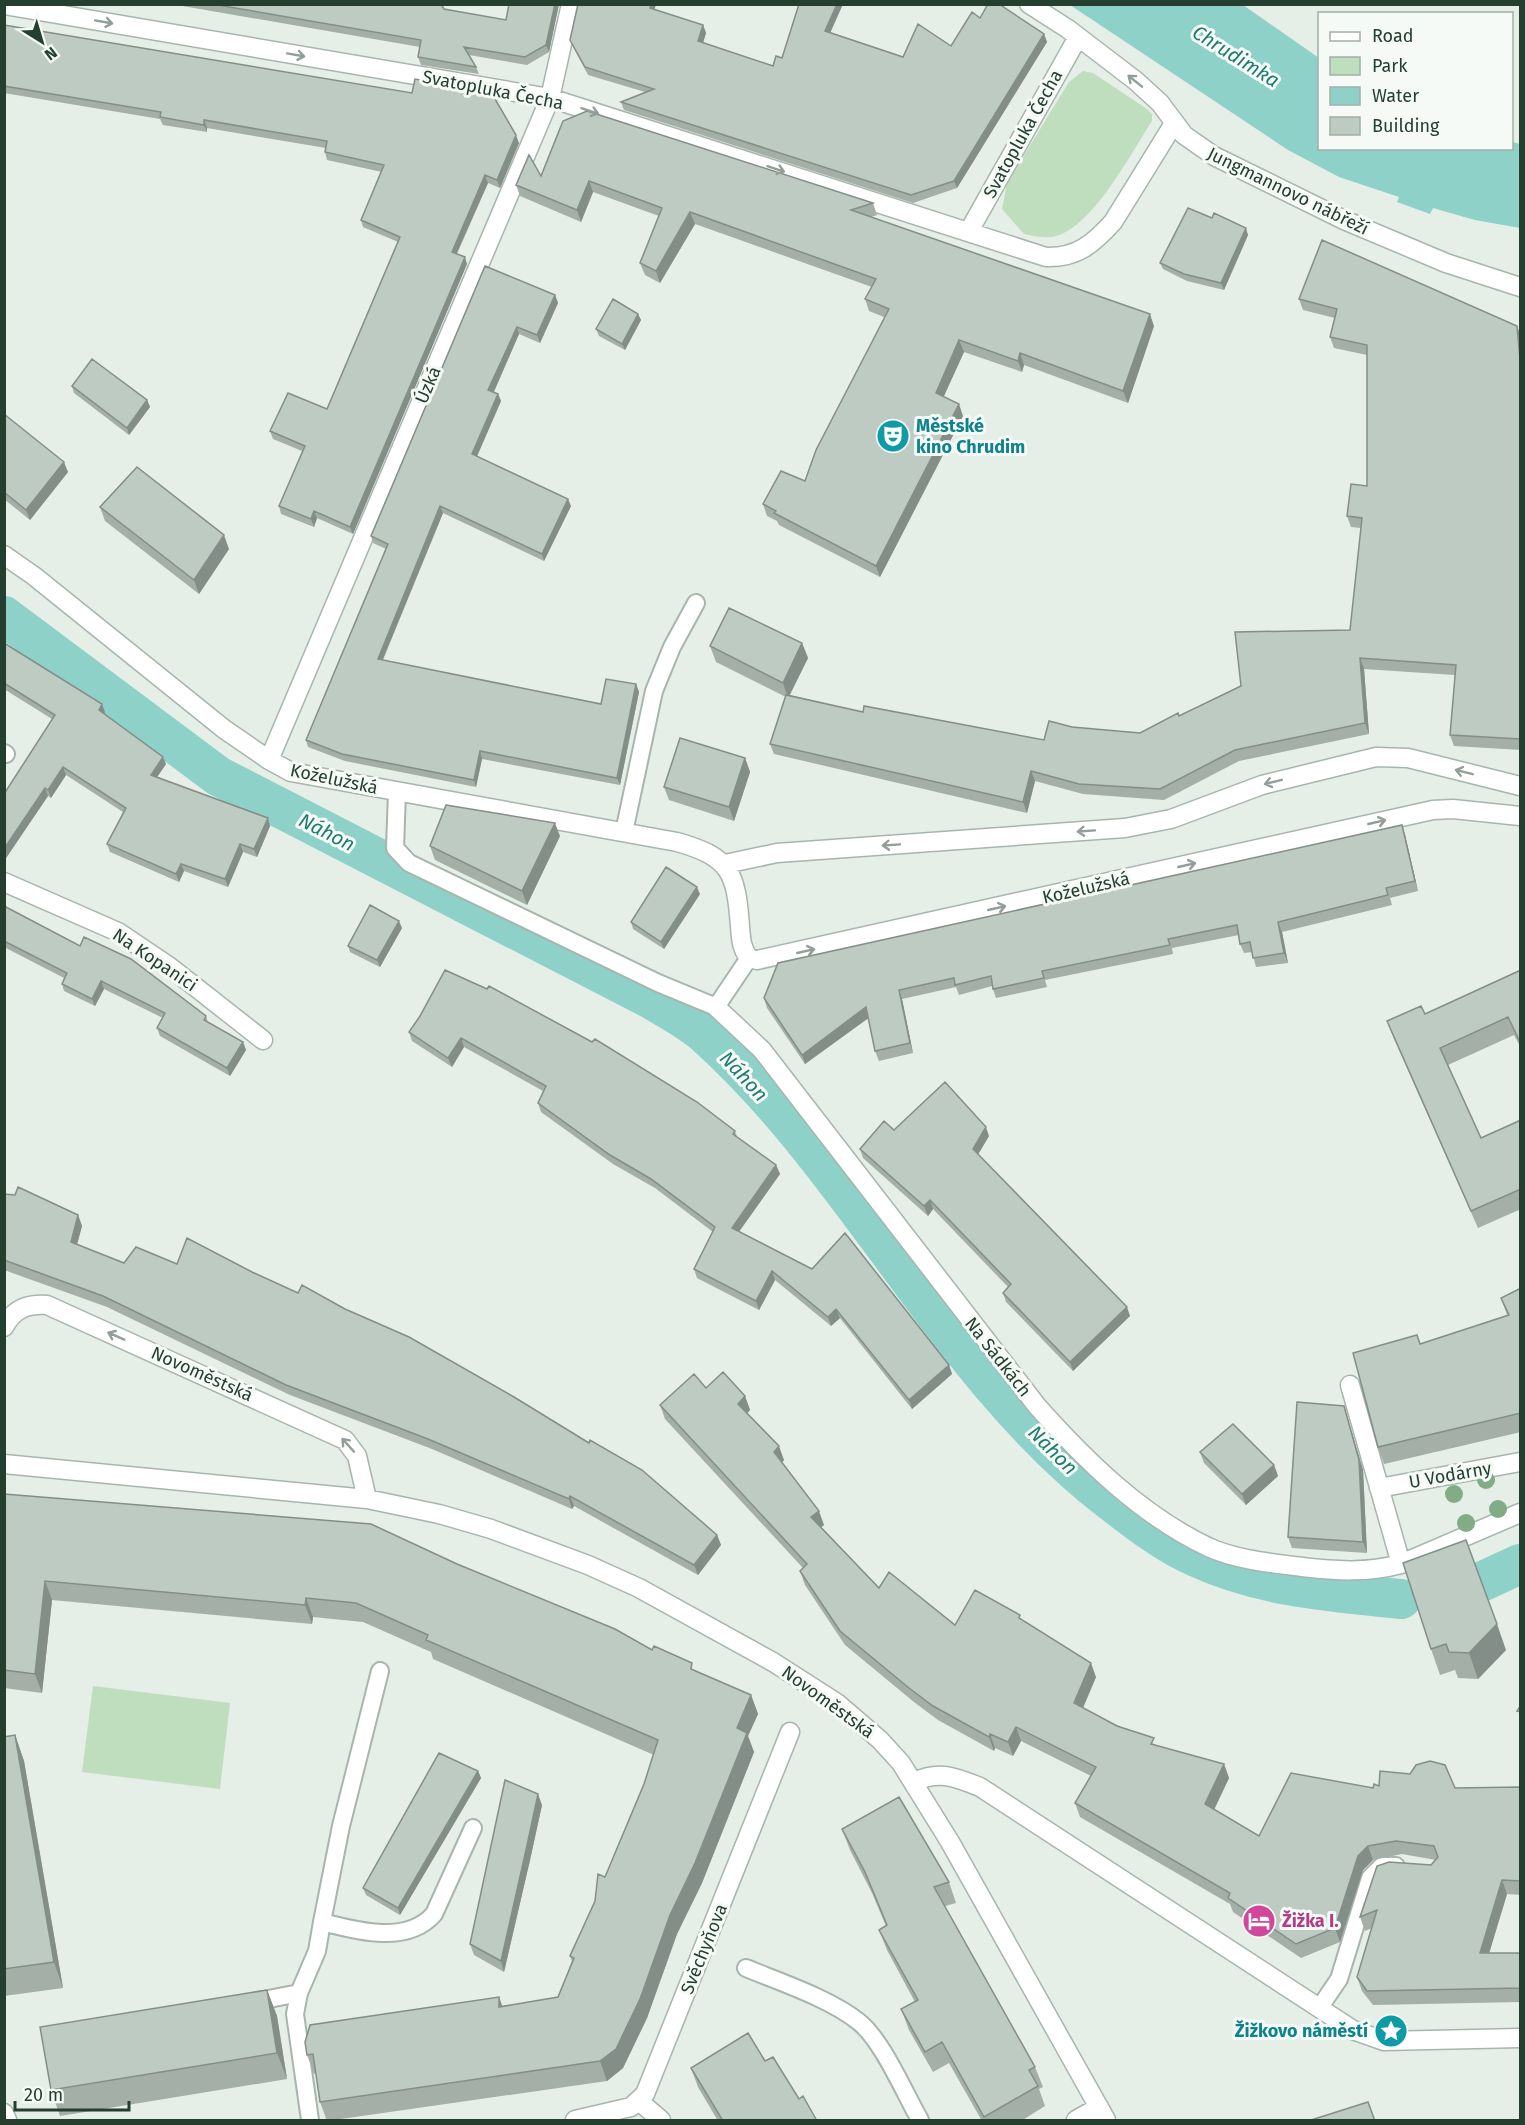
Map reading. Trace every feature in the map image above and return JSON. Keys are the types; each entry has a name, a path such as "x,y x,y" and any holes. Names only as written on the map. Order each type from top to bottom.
{"street":[{"name":"Úzká","path":"269,760 550,98 571,4"},
{"name":"Jungmannovo nábřeží","path":"1029,4 1078,37 1151,94 1173,125 1197,146 1285,193 1446,263 1521,287"},
{"name":"Svatopluka Čecha","path":"4,5 550,98 1046,257 1062,258 1079,253 1113,222 1173,125"},
{"name":"Svatopluka Čecha","path":"969,231 1078,37"},
{"name":"Koželužská","path":"4,555 34,576 224,729 269,760 301,774 624,832 699,848 725,864"},
{"path":"749,958 742,943 735,883 725,864 777,853 1125,828 1171,819 1262,785 1376,757 1407,758 1521,786"},
{"name":"Koželužská","path":"749,958 768,960 1433,810 1521,816"},
{"name":"Na Kopanici","path":"4,882 118,932 170,967 263,1040"},
{"name":"Na Sádkách","path":"716,1007 762,1050 1017,1380 1061,1433 1103,1474 1179,1530 1210,1547 1262,1562 1330,1570 1371,1571 1401,1564"},
{"name":"Novoměstská","path":"4,1327 9,1317 28,1304 47,1305 345,1440 357,1456 368,1499"},
{"path":"1350,1386 1401,1564 1521,1513"},
{"name":"U Vodárny","path":"1379,1488 1521,1462"},
{"name":"Novoměstská","path":"4,1464 368,1499 491,1529 588,1565 639,1588 813,1686 880,1740 914,1782 1103,2114"},
{"name":"Svěchyňova","path":"640,2102 651,2081 790,1732"},
{"path":"914,1782 929,1775 941,1774 980,1786 1320,2007 1353,2031 1384,2041 1521,2038"},
{"path":"579,2120 621,2111 640,2102 661,2121"},
{"path":"4,2113 7,2121"},
{"path":"1076,2121 1103,2114"}],"lane":[{"path":"624,832 654,692 672,647 696,603"},
{"path":"397,792 395,848 409,863 658,983 716,1007 749,958"},
{"path":"309,2121 296,2014 299,1994 317,1951 340,1826 380,1671"},
{"path":"322,1922 375,1932 411,1930 426,1923 434,1914 473,1828"},
{"path":"1320,2007 1339,1979 1373,1873 1383,1866 1411,1867"},
{"path":"746,1968 836,2008 860,2022 874,2039 920,2121"},
{"path":"234,2006 299,1994"}],"green space":[{"path":"1083,71 1093,73 1147,109 1152,114 1152,121 1109,189 1081,221 1067,232 1052,237 1024,234 1002,209 1007,183 1069,82"},
{"path":"93,1686 230,1703 220,1789 82,1772"}],"water":[{"name":"Chrudimka","path":"1070,5 1243,5 1318,57 1318,150 1513,150 1513,142 1520,144 1520,228 1475,220 1433,208 1430,214 1397,202 1399,197 1339,177 1288,150"}],"building":[{"path":"212,4 441,4 444,9 506,20 509,4 555,4 546,45 525,57 464,47 476,67 418,57 421,40"},
{"path":"578,4 651,4 650,8 703,25 698,41 773,66 776,56 782,58 799,4 837,4 825,31 903,57 918,24 951,46 972,12 980,18 988,4 999,4 1044,34 954,181 911,195 621,102 654,89 585,67 570,40"},
{"path":"4,25 412,93 415,79 491,92 516,135 497,180 485,175 452,252 465,257 350,527 314,511 311,519 279,506 305,446 270,431 288,393 327,409 400,237 361,220 384,165 325,152 327,141 204,120 204,125 160,117 161,112 4,86"},
{"path":"587,111 873,203 851,210 1150,314 1123,391 1020,353 1018,361 959,340 936,393 959,404 876,566 774,513 776,511 763,504 781,471 805,481 816,450 889,309 865,299 876,279 690,212 656,271 640,263 662,208 589,181 577,210 516,185 529,155 541,176 563,121"},
{"path":"1188,208 1212,218 1214,213 1246,228 1221,283 1184,274 1160,263"},
{"path":"1322,240 1517,326 1521,369 1521,739 1450,735 1456,665 1360,658 1365,723 1235,750 1160,789 1079,784 1031,771 1023,802 770,744 786,695 863,712 864,706 1044,740 1049,721 1072,727 1140,733 1178,713 1179,716 1241,686 1235,632 1350,630 1362,518 1347,516 1351,484 1367,486 1367,345 1330,337 1337,309 1299,299"},
{"path":"485,266 555,295 537,335 517,327 488,390 498,394 472,454 568,499 542,554 440,506 378,659 601,704 606,679 636,684 617,778 480,751 474,780 342,754 306,740 388,544 371,536"},
{"path":"613,299 638,314 622,344 596,329"},
{"path":"92,359 147,400 127,428 72,386"},
{"path":"4,414 64,462 26,510 4,492"},
{"path":"137,467 224,535 194,580 100,507"},
{"path":"729,608 802,643 783,683 710,646"},
{"path":"4,643 102,704 99,710 163,757 151,775 268,818 254,849 240,844 225,879 181,864 176,874 107,844 126,808 63,767 48,790 45,788 4,849 4,794 55,715 4,683"},
{"path":"680,738 745,758 729,807 664,787"},
{"path":"446,805 555,823 522,891 430,846"},
{"path":"1402,825 1415,881 1386,888 1388,895 1278,922 1284,953 1253,958 1250,942 1240,944 1237,925 1168,939 1170,945 1042,971 1044,978 993,989 991,976 955,985 954,978 899,990 910,1043 875,1051 866,1007 802,1055 764,998 778,963"},
{"path":"666,867 697,887 661,942 631,922"},
{"path":"370,905 399,921 377,960 348,946"},
{"path":"4,906 80,946 84,937 131,959 206,1016 204,1020 243,1042 227,1068 157,1028 165,1013 101,981 92,999 62,984 67,973 4,941"},
{"path":"445,970 487,989 489,986 592,1042 595,1039 697,1102 735,1131 733,1134 776,1165 732,1228 812,1269 845,1233 949,1365 909,1400 836,1309 828,1317 772,1271 756,1301 694,1269 715,1227 651,1179 610,1155 538,1103 546,1086 461,1038 448,1058 409,1032"},
{"path":"1521,970 1521,1044 1508,1017 1440,1048 1481,1138 1521,1120 1521,1189 1471,1211 1387,1021 1421,1006 1425,1014"},
{"path":"945,1082 986,1127 973,1149 1127,1307 1070,1362 1003,1293 1011,1284 930,1200 924,1206 860,1149 884,1121 894,1130"},
{"path":"18,1187 78,1215 71,1242 124,1263 136,1247 177,1264 187,1238 298,1293 302,1285 345,1309 409,1337 589,1443 590,1440 642,1470 717,1535 694,1565 570,1496 569,1499 428,1439 286,1385 103,1296 4,1260 4,1194 15,1195"},
{"path":"1521,1288 1521,1413 1378,1447 1353,1353 1417,1335 1420,1344 1509,1315 1501,1298"},
{"path":"723,1372 745,1396 738,1404 779,1446 774,1452 819,1511 811,1517 879,1588 889,1572 955,1625 975,1590 1020,1615 1019,1618 1091,1663 1074,1703 1117,1726 1154,1738 1151,1744 1224,1764 1205,1804 1259,1836 1291,1773 1373,1788 1374,1784 1379,1786 1380,1771 1410,1774 1416,1765 1430,1761 1445,1765 1455,1788 1521,1787 1521,1881 1502,1880 1480,1953 1521,1953 1521,1988 1367,1991 1357,1977 1377,1910 1360,1917 1377,1866 1389,1862 1431,1865 1438,1857 1434,1846 1396,1841 1368,1846 1358,1856 1335,1928 1296,1944 1228,1898 1230,1893 1075,1803 1096,1767 1016,1727 1008,1742 990,1734 989,1737 933,1706 909,1688 840,1631 800,1571 807,1564 660,1405 694,1374 706,1388"},
{"path":"1297,1402 1344,1406 1359,1460 1363,1542 1288,1537"},
{"path":"1233,1424 1274,1465 1242,1494 1200,1452"},
{"path":"4,1494 371,1524 457,1564 615,1629 652,1650 654,1646 692,1663 691,1669 751,1695 737,1728 747,1733 695,1863 670,1915 640,1999 616,2049 600,2061 320,2102 313,2054 307,2055 305,2042 310,2025 499,1997 499,2007 558,1997 574,1958 570,1956 595,1901 598,1874 605,1877 644,1784 658,1740 426,1640 428,1635 356,1603 306,1598 305,1605 45,1581 35,1674 4,1670"},
{"path":"1466,1540 1497,1624 1469,1653 1449,1652 1446,1644 1431,1649 1403,1563"},
{"path":"15,1735 54,1962 4,1969 4,1737"},
{"path":"439,1753 478,1771 398,1908 363,1888"},
{"path":"505,1780 538,1794 501,1961 470,1944"},
{"path":"899,1797 949,1882 934,1887 1035,2067 1029,2070 1038,2086 984,2117 942,2042 925,2052 901,2009 918,2000 879,1930 887,1925 865,1872 842,1829"},
{"path":"267,1990 277,2053 51,2090 40,2027"},
{"path":"748,2033 765,2061 773,2057 799,2099 803,2096 817,2121 723,2121 691,2068"},
{"path":"1368,2102 1375,2121 1308,2121"}],"waterway":[{"name":"Náhon","path":"4,616 218,776 651,999 700,1030 761,1090 811,1149 952,1335 1001,1395 1053,1451 1112,1502 1152,1532 1196,1557 1220,1567 1271,1582 1401,1599"},
{"name":"Náhon","path":"1481,1582 1520,1564"}],"place":[{"name":"Městské kino Chrudim","path":"893,436"},
{"name":"Žižka I.","path":"1259,1921"},
{"name":"Žižkovo náměstí","path":"1391,2031"}]}
